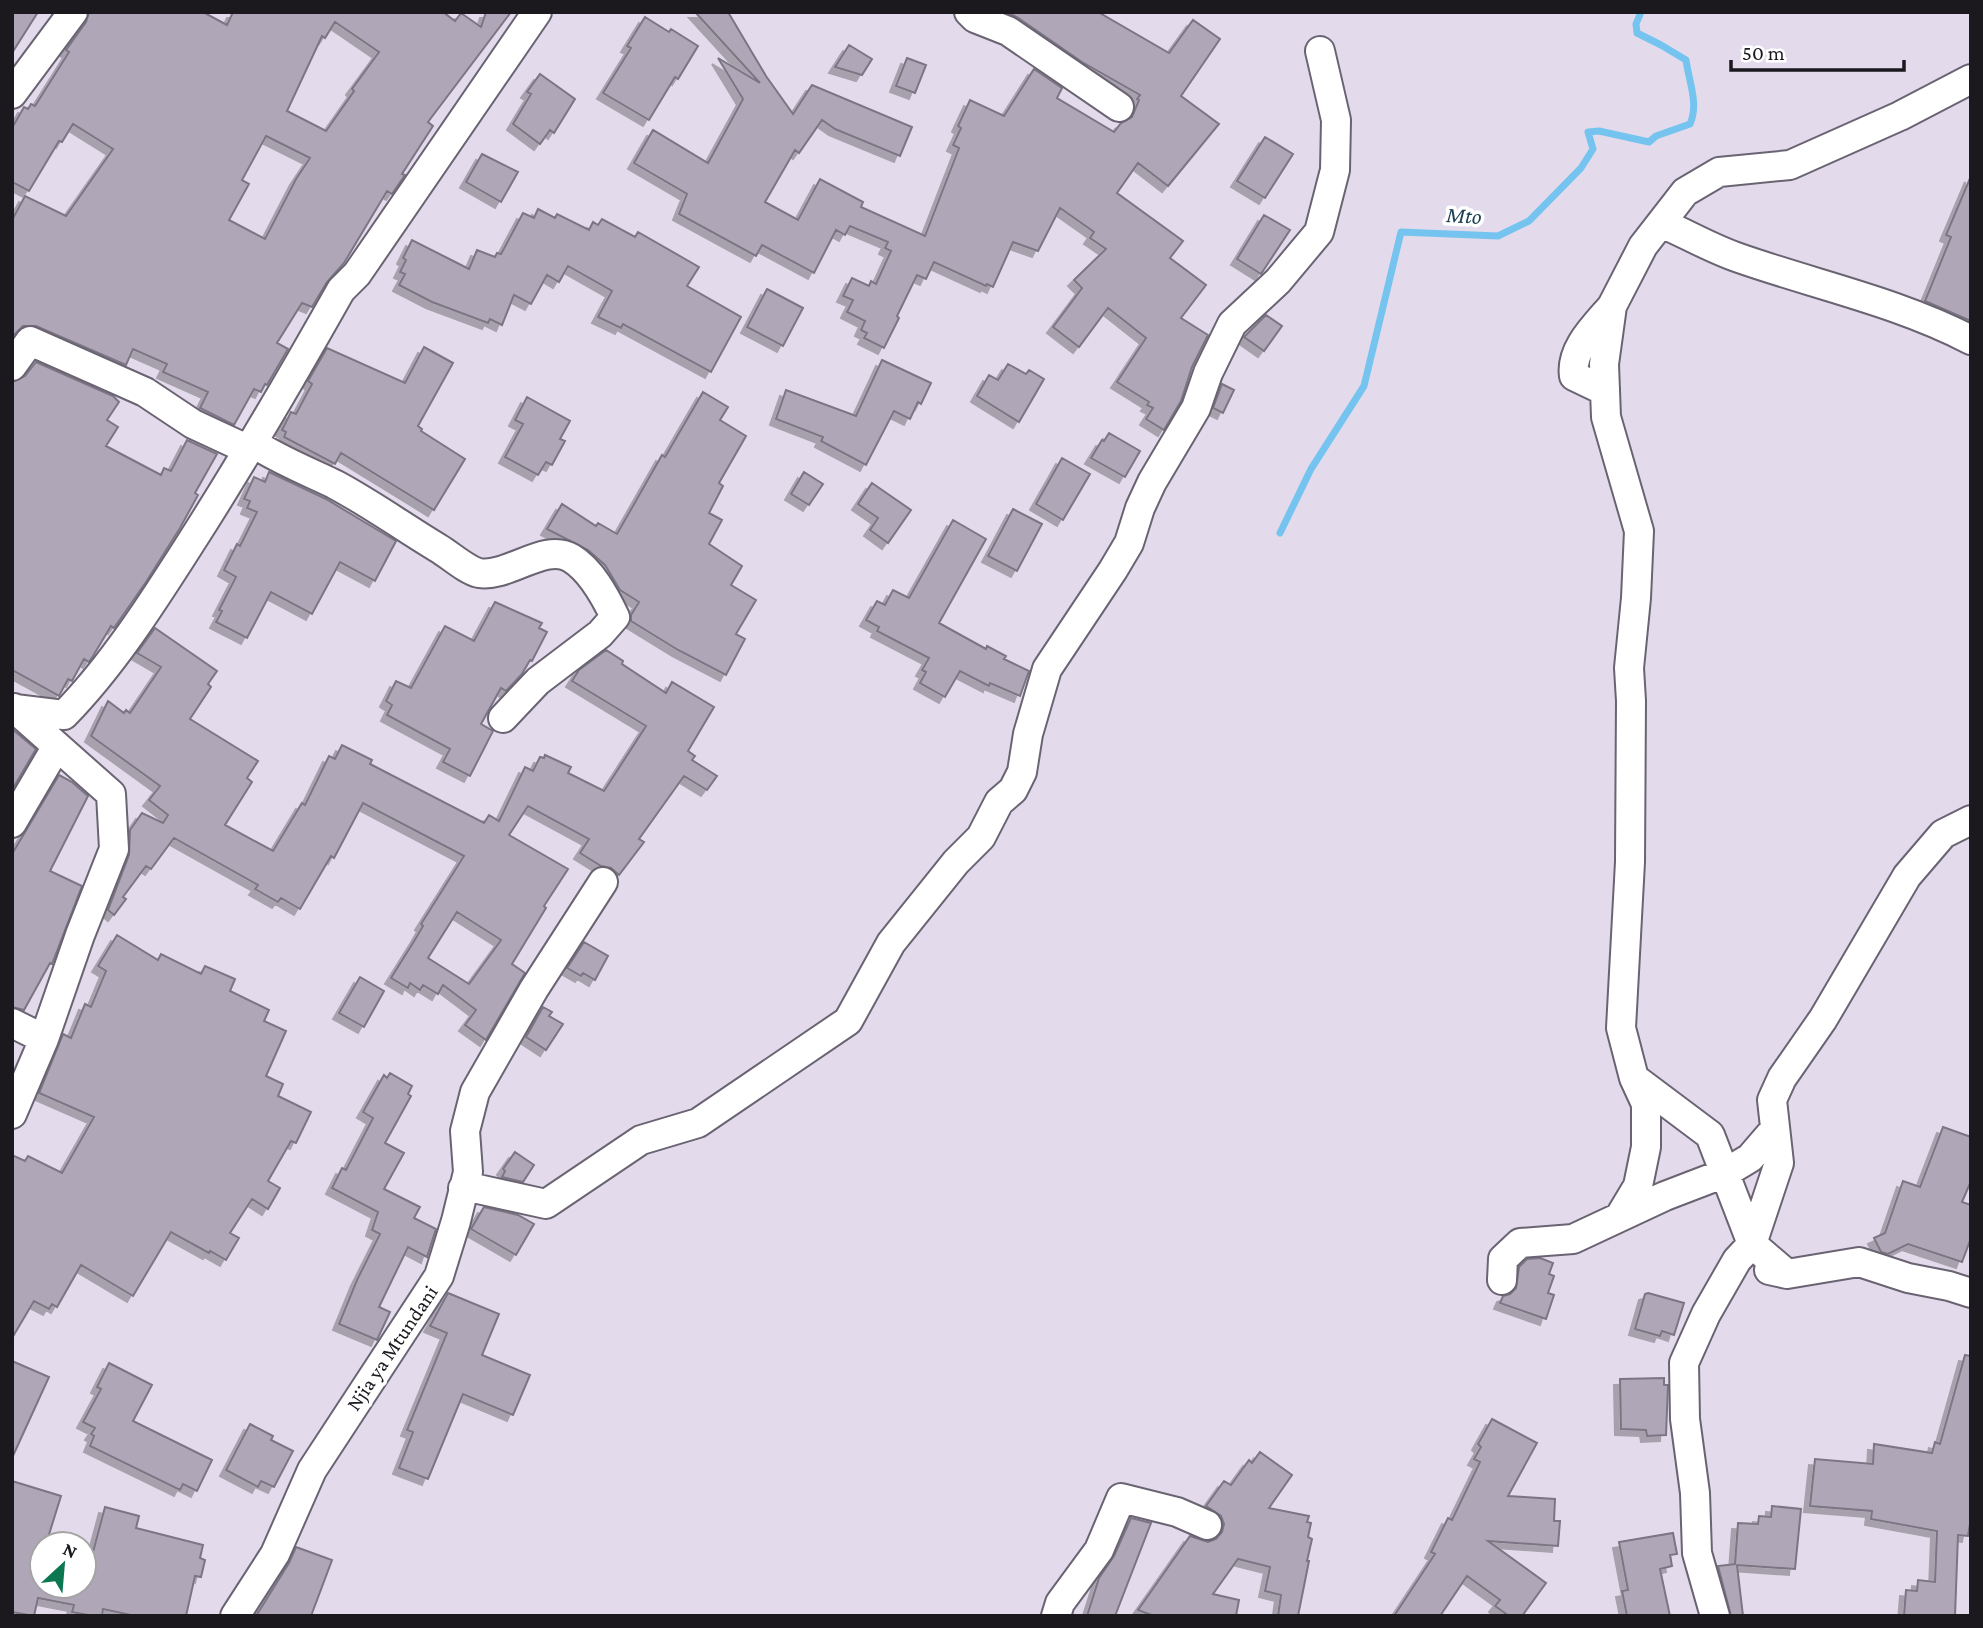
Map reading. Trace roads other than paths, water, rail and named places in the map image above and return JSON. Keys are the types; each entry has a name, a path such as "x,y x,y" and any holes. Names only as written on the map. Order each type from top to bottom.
{"street":[{"path":"12,94 72,12"},
{"path":"13,709 64,715 81,698 149,608 251,447 341,290 357,274 537,12"},
{"path":"969,12 975,18 1008,31 1119,107"},
{"path":"463,1188 470,1187 546,1205 641,1140 698,1123 848,1021 891,943 956,862 981,837 999,802 1013,790 1022,772 1028,734 1047,669 1114,570 1129,542 1152,482 1196,408 1208,373 1232,324 1279,281 1319,232 1335,170 1336,120 1320,51"},
{"path":"1620,1216 1637,1186 1646,1147 1646,1104 1634,1078 1621,1028 1630,862 1629,668 1639,531 1606,417 1605,388 1574,376 1572,363 1588,333 1612,306 1643,246 1685,192 1719,172 1790,165 1900,116 1971,79"},
{"path":"1661,223 1736,257 1896,308 1940,324 1971,340"},
{"path":"12,366 30,341 145,392 193,424 251,447 373,505 477,573 501,571 543,556 561,554 570,557 585,569 607,600 615,617 600,634 537,681 503,718"},
{"path":"12,1114 44,1039 80,935 114,849 111,794 13,709"},
{"path":"12,823 57,746"},
{"path":"1715,1616 1697,1553 1695,1493 1685,1419 1684,1363 1706,1314 1745,1252 1779,1163 1772,1100 1782,1078 1823,1019 1908,876 1943,834 1971,820"},
{"name":"Njia ya Mtundani","path":"235,1616 275,1554 313,1469 439,1276 468,1172 465,1131 475,1092 534,989 603,882"},
{"path":"12,1023 44,1039"},
{"path":"1634,1078 1710,1135 1725,1173 1745,1252 1787,1274 1858,1262 1908,1278 1971,1293"},
{"path":"1502,1280 1503,1259 1520,1243 1573,1239 1620,1216 1725,1173 1750,1158 1776,1129"},
{"path":"1056,1616 1060,1603 1099,1550 1121,1498 1177,1512 1207,1525"}],"waterway":[{"name":"Mto","path":"1280,533 1311,469 1364,386 1401,232 1498,236 1529,221 1581,168 1593,149 1588,132 1599,131 1649,142 1656,136 1690,124 1694,109 1686,60 1637,33 1636,24 1641,12"}]}
